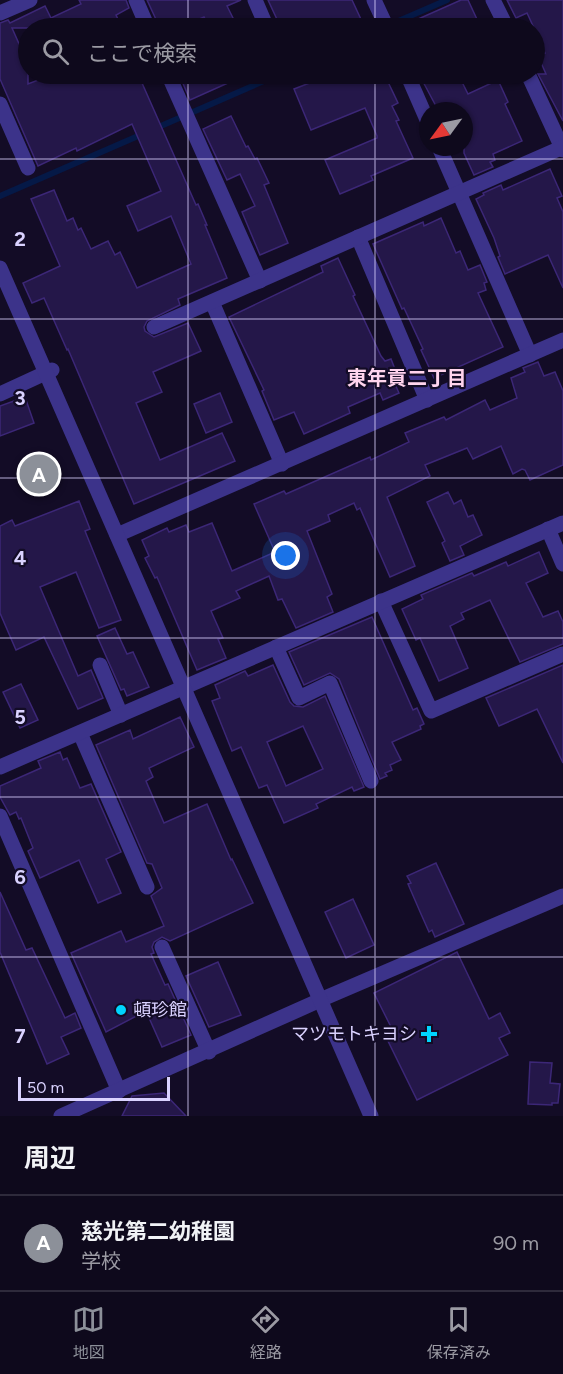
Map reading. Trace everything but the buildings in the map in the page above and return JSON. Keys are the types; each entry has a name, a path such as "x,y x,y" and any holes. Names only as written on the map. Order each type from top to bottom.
{"street":[{"path":"136,0 144,18"},
{"path":"255,0 263,18"},
{"path":"374,0 382,18"},
{"path":"493,0 502,18"},
{"path":"0,13 23,1"},
{"path":"172,84 260,280"},
{"path":"411,84 419,102"},
{"path":"154,327 563,148 533,84"},
{"path":"0,104 28,168"},
{"path":"443,156 530,355"},
{"path":"358,237 427,400"},
{"path":"0,268 49,371 117,535 371,1116"},
{"path":"212,302 282,464"},
{"path":"117,535 563,340"},
{"path":"0,394 49,371"},
{"path":"0,767 563,523"},
{"path":"548,529 563,564"},
{"path":"381,602 431,711 563,654"},
{"path":"276,648 299,698 330,683 371,781"},
{"path":"100,665 121,715"},
{"path":"80,733 147,887"},
{"path":"0,816 119,1091"},
{"path":"61,1116 320,1000 563,896"},
{"path":"162,947 208,1052"}],"waterway":[{"path":"405,18 447,0"},
{"path":"154,129 257,84"},
{"path":"0,196 145,133"}],"place":[{"name":"慈光第二幼稚園","path":"39,474"},
{"name":"頓珍館","path":"121,1010"},
{"name":"マツモトキヨシ","path":"429,1034"}],"district":[{"name":"東年貢二丁目","path":"407,378"}]}
